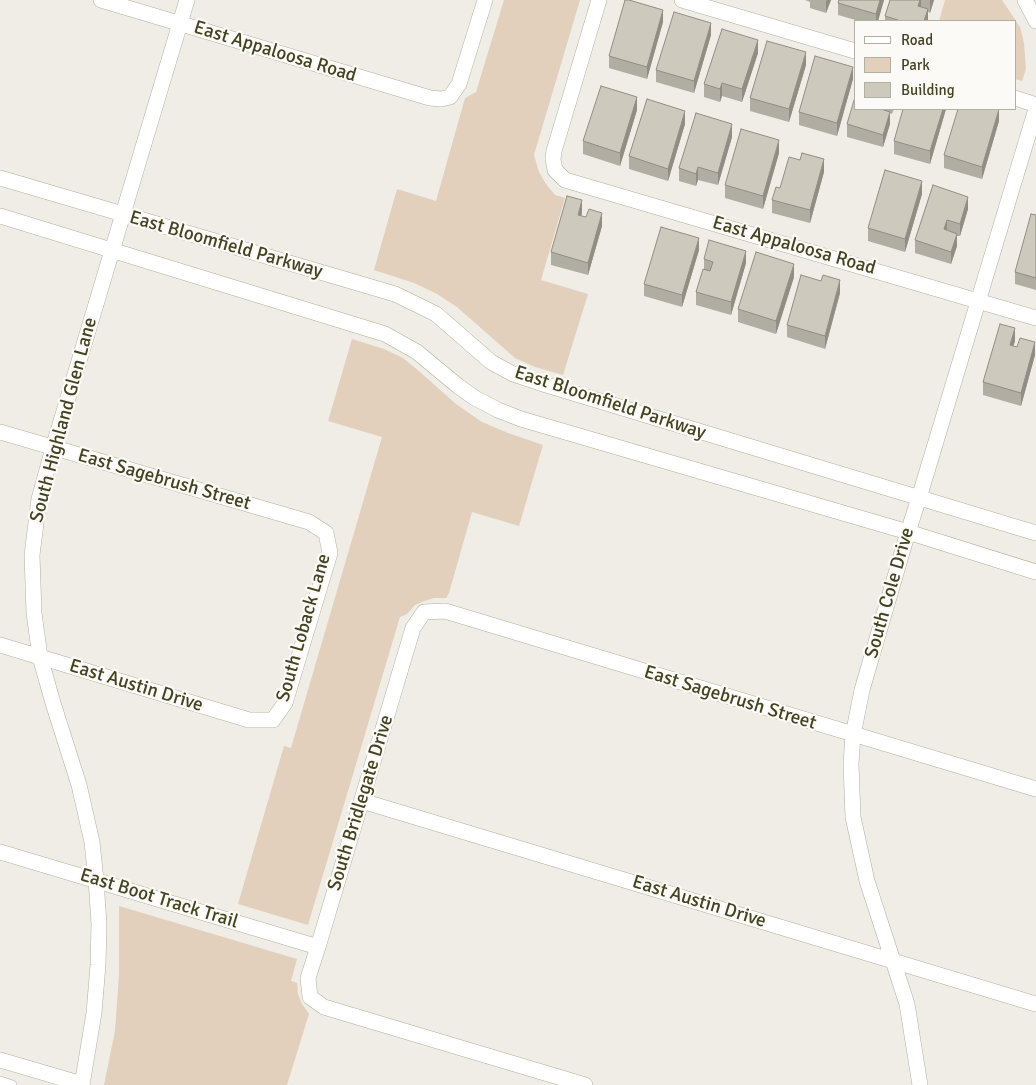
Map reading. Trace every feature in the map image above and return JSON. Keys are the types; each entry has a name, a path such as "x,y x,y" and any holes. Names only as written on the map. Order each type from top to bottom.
{"street":[{"name":"East Appaloosa Road","path":"101,0 430,98 441,99 450,97 459,84 485,0"},
{"name":"South Highland Glen Lane","path":"82,1084 94,1013 98,965 99,924 96,880 92,842 79,785 40,657 34,613 32,556 39,499 53,448 187,0"},
{"name":"East Appaloosa Road","path":"599,0 554,151 555,170 565,180 1036,318"},
{"path":"682,0 854,51"},
{"path":"1025,0 1036,21"},
{"path":"1016,98 1036,105"},
{"name":"South Cole Drive","path":"920,1085 907,1004 867,881 853,817 851,764 853,735 862,690 908,532 920,498 1036,109"},
{"name":"East Bloomfield Parkway","path":"0,178 395,294 436,314 491,362 522,377 1036,533"},
{"name":"East Bloomfield Parkway","path":"0,216 385,334 418,352 475,398 521,419 908,532 1036,572"},
{"name":"East Sagebrush Street","path":"0,432 310,522 326,533"},
{"name":"South Loback Lane","path":"273,720 285,703 330,552 326,533"},
{"name":"East Sagebrush Street","path":"424,612 445,611 1036,789"},
{"name":"South Bridlegate Drive","path":"424,612 413,628 308,978 310,997 324,1007 584,1085"},
{"name":"East Austin Drive","path":"0,645 249,720 273,720"},
{"name":"East Austin Drive","path":"362,801 1036,1004"},
{"name":"East Boot Track Trail","path":"0,852 318,947"},
{"path":"0,1060 82,1084"}],"lane":[{"path":"0,1082 12,1085"}],"green space":[{"path":"504,0 580,0 534,155 539,172 546,184 555,195 565,198 541,280 588,294 563,375 535,367 515,358 457,307 437,294 414,283 374,270 397,189 436,201 465,98 476,92"},
{"path":"945,0 1002,0 1015,20 939,20"},
{"path":"1016,21 1020,27 1024,43 1026,69 1022,81 1016,79"},
{"path":"352,339 384,349 403,358 456,404 482,422 543,445 519,526 472,512 446,598 434,598 424,601 415,605 407,614 400,617 308,925 238,904 284,746 291,748 382,437 328,421"},
{"path":"119,906 297,959 291,981 297,983 298,994 309,1014 287,1085 104,1085 115,1031 119,975"}],"building":[{"path":"625,0 663,10 647,67 609,56"},
{"path":"839,0 880,0 876,14 838,3"},
{"path":"890,0 920,0 918,6 928,9 924,20 898,20 885,16"},
{"path":"674,12 711,23 694,81 656,70"},
{"path":"722,29 758,40 742,89 722,83 720,89 704,84"},
{"path":"767,41 806,52 789,109 750,98"},
{"path":"815,56 853,67 837,123 799,112"},
{"path":"601,86 637,97 620,153 583,141"},
{"path":"647,99 685,111 668,169 629,156"},
{"path":"854,100 854,110 884,110 890,112 883,135 847,124"},
{"path":"903,110 943,110 930,151 894,141"},
{"path":"958,110 999,110 982,167 944,155"},
{"path":"696,113 732,124 718,173 698,167 696,174 679,168"},
{"path":"741,129 779,140 763,196 725,185"},
{"path":"802,153 824,159 810,210 772,200 776,187 780,188 789,157 800,160"},
{"path":"885,170 922,181 905,239 868,228"},
{"path":"933,185 968,197 960,224 947,220 944,229 957,234 951,252 915,240"},
{"path":"567,196 582,200 578,215 586,217 589,209 602,213 588,263 551,252"},
{"path":"1031,214 1036,215 1036,278 1015,272"},
{"path":"661,227 699,238 682,295 644,284"},
{"path":"709,240 746,251 731,302 696,292 703,269 710,271 713,262 704,259"},
{"path":"756,252 794,264 776,321 738,309"},
{"path":"801,275 821,281 823,275 840,280 825,336 787,325"},
{"path":"1000,324 1015,328 1010,345 1017,347 1020,338 1035,342 1021,393 983,382"}]}
